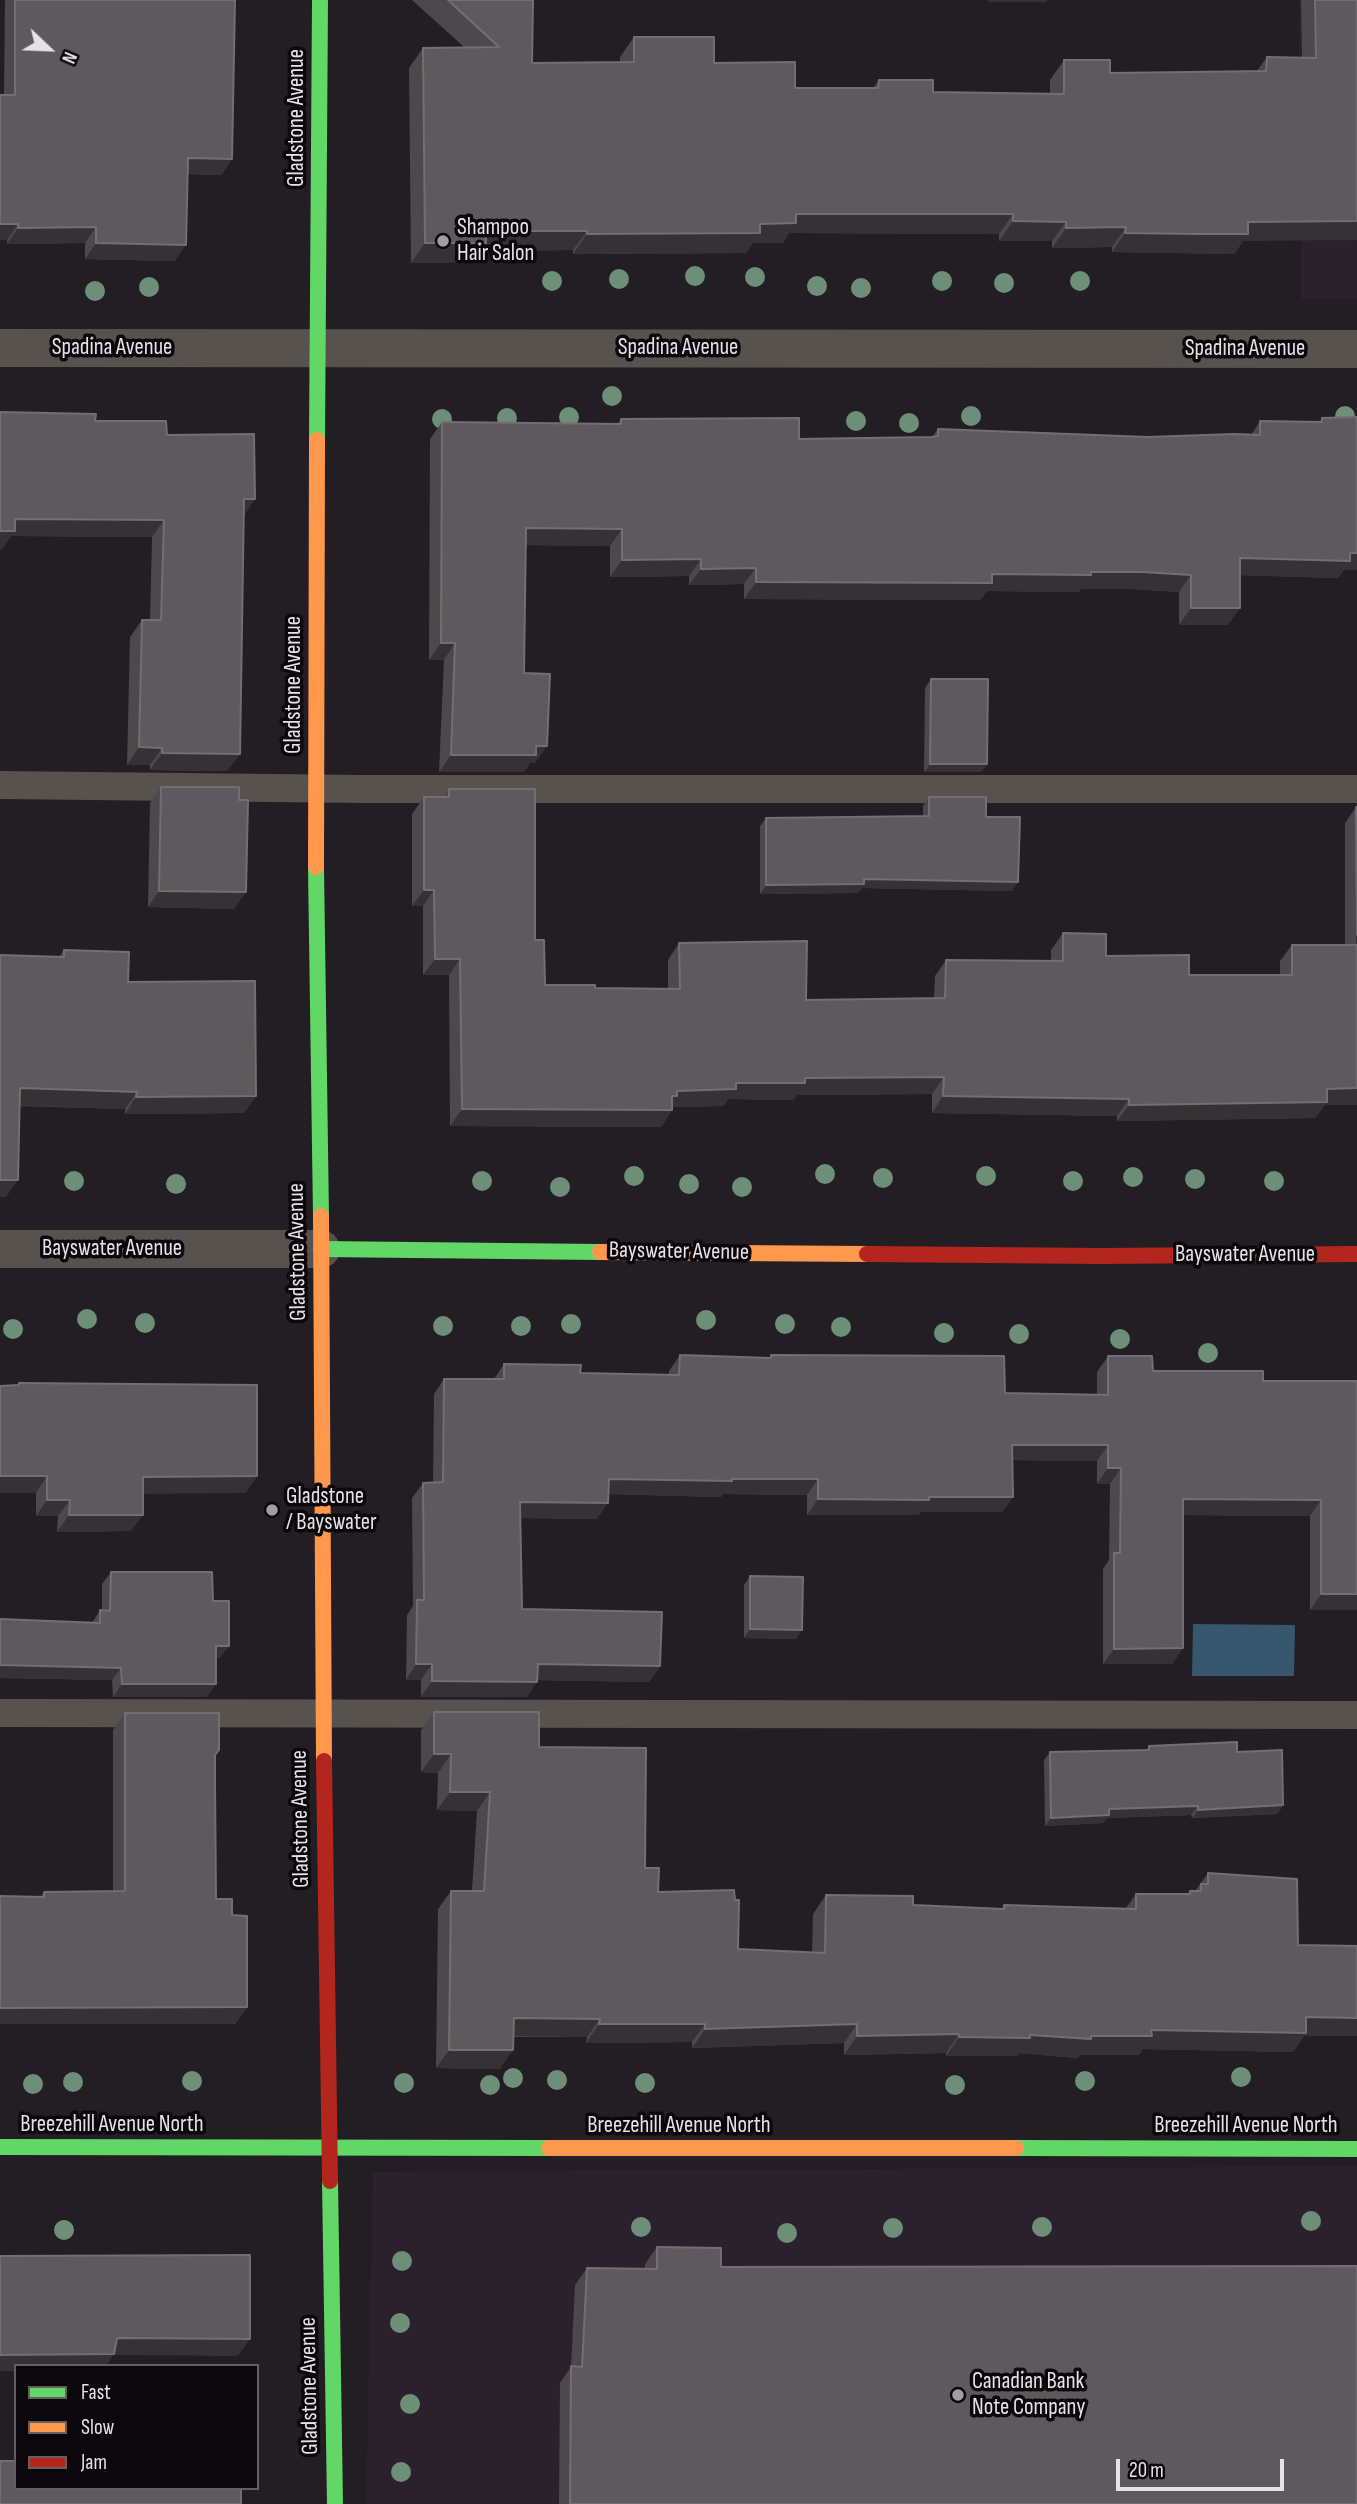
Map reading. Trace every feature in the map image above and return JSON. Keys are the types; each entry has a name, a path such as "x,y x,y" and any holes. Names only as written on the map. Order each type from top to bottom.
{"street":[{"name":"Gladstone Avenue","path":"320,0 316,788 323,1714 335,2504"},
{"name":"Spadina Avenue","path":"0,348 1357,349"},
{"name":"Bayswater Avenue","path":"0,1249 1100,1256 1357,1254"},
{"name":"Breezehill Avenue North","path":"0,2147 1357,2149"}],"lane":[{"path":"0,785 1357,789"},
{"path":"0,1713 1357,1715"}],"shaded area":[{"path":"1299,0 1357,0 1357,299 1301,299"},
{"path":"1357,2166 1357,2504 366,2504 373,2172"}],"water":[{"path":"1193,1624 1295,1625 1294,1676 1192,1676"}],"building":[{"path":"15,0 235,0 232,159 188,158 186,245 96,243 96,227 18,228 18,224 0,224 0,95 15,95"},
{"path":"448,0 533,0 532,63 634,62 634,37 714,37 714,63 795,62 795,88 878,88 879,80 933,80 933,92 1064,94 1064,60 1110,60 1110,73 1266,71 1267,57 1316,58 1315,0 1357,0 1357,221 1248,222 1248,234 1195,234 1125,233 1126,227 1066,228 1066,222 1013,221 1013,214 796,214 796,223 760,224 760,233 587,234 587,231 486,231 486,243 425,243 423,48 499,47"},
{"path":"0,412 96,414 95,421 166,421 167,435 254,434 255,499 244,499 240,754 162,753 162,748 139,747 142,620 161,620 164,520 15,519 15,531 0,531"},
{"path":"1357,417 1357,553 1350,553 1350,561 1240,558 1240,608 1191,608 1191,575 1143,572 1091,572 1091,575 992,574 992,583 756,582 756,568 701,569 701,559 622,560 622,529 526,528 524,673 550,674 547,746 536,746 536,755 451,755 455,643 441,643 442,422 621,424 621,419 799,418 799,439 932,437 938,436 938,429 1148,437 1260,435 1260,421 1322,422 1322,418"},
{"path":"931,679 988,679 987,764 930,764"},
{"path":"161,787 239,787 239,800 248,800 246,892 159,891"},
{"path":"449,789 535,789 535,940 544,940 545,985 680,989 679,943 807,941 806,1000 945,998 946,960 1063,961 1063,933 1106,934 1106,956 1189,955 1189,975 1292,975 1292,945 1357,945 1357,1088 1327,1089 1327,1102 1129,1105 1129,1099 943,1096 944,1077 805,1078 805,1083 736,1083 736,1089 677,1091 677,1096 672,1096 672,1110 462,1109 460,959 435,959 434,890 424,890 424,797 449,797"},
{"path":"929,797 986,797 986,817 1020,817 1018,882 864,879 864,884 766,885 766,818 929,816"},
{"path":"1356,807 1357,807 1357,935"},
{"path":"64,950 129,952 128,982 255,981 256,1096 136,1097 137,1092 20,1088 18,1180 0,1180 0,955 64,957"},
{"path":"680,1355 771,1358 771,1355 1004,1356 1005,1393 1108,1395 1108,1356 1152,1356 1153,1371 1263,1371 1263,1381 1357,1381 1357,1594 1321,1594 1321,1500 1183,1499 1183,1648 1114,1649 1114,1553 1120,1553 1121,1468 1108,1468 1108,1445 1012,1445 1013,1497 929,1497 929,1500 818,1499 818,1479 609,1479 608,1503 520,1502 522,1609 662,1612 660,1666 538,1664 537,1682 432,1681 432,1664 416,1664 417,1600 424,1600 423,1483 443,1482 444,1379 504,1379 504,1364 581,1365 580,1373 679,1375"},
{"path":"19,1383 257,1385 257,1476 143,1477 143,1515 69,1515 70,1500 47,1500 47,1476 0,1476 0,1386"},
{"path":"111,1572 212,1572 213,1601 229,1601 229,1646 216,1646 216,1684 122,1684 121,1668 0,1665 0,1619 100,1623 100,1610 110,1611"},
{"path":"750,1576 803,1577 802,1630 750,1629"},
{"path":"434,1712 539,1712 539,1747 646,1748 645,1868 659,1868 658,1892 734,1890 735,1900 739,1900 738,1949 825,1953 826,1895 913,1896 913,1905 1004,1909 1004,1905 1136,1909 1136,1894 1190,1894 1190,1891 1201,1891 1201,1884 1208,1884 1208,1873 1297,1879 1298,1945 1357,1946 1357,2018 1306,2017 1306,2033 1151,2030 1152,2036 1091,2036 1091,2039 1030,2035 1030,2038 959,2037 959,2034 857,2036 857,2024 705,2029 705,2024 599,2024 600,2019 514,2018 513,2050 449,2050 451,1891 484,1891 490,1792 450,1792 451,1754 434,1754"},
{"path":"125,1713 219,1713 219,1750 215,1755 216,1899 232,1899 232,1915 247,1916 247,2007 0,2008 0,1896 44,1897 44,1892 125,1891"},
{"path":"1237,1742 1237,1752 1282,1750 1283,1805 1198,1810 1198,1806 1109,1809 1109,1815 1051,1818 1050,1752 1149,1750 1149,1746"},
{"name":"Canadian Bank Note Company","path":"657,2247 721,2248 721,2267 1357,2266 1357,2504 570,2504 571,2366 582,2367 587,2268 657,2269"},
{"path":"250,2255 250,2339 117,2338 114,2354 0,2355 0,2256"},
{"path":"0,2461 14,2461 14,2490 241,2490 241,2504 0,2504"}],"traffic: fast":[{"path":"317,440 320,0"},
{"path":"316,867 321,1216"},
{"path":"321,1249 600,1252"},
{"path":"0,2147 549,2148"},
{"path":"1016,2148 1357,2149"},
{"path":"330,2181 335,2504"}],"traffic: slow":[{"path":"316,867 317,440"},
{"path":"321,1216 324,1761"},
{"path":"600,1252 867,1254"},
{"path":"549,2148 1016,2148"}],"traffic: jam":[{"path":"867,1254 1357,1254"},
{"path":"324,1761 330,2181"}],"place":[{"name":"Shampoo Hair Salon","path":"443,241"},
{"name":"Gladstone / Bayswater","path":"272,1510"},
{"name":"Canadian Bank Note Company","path":"958,2395"}]}
